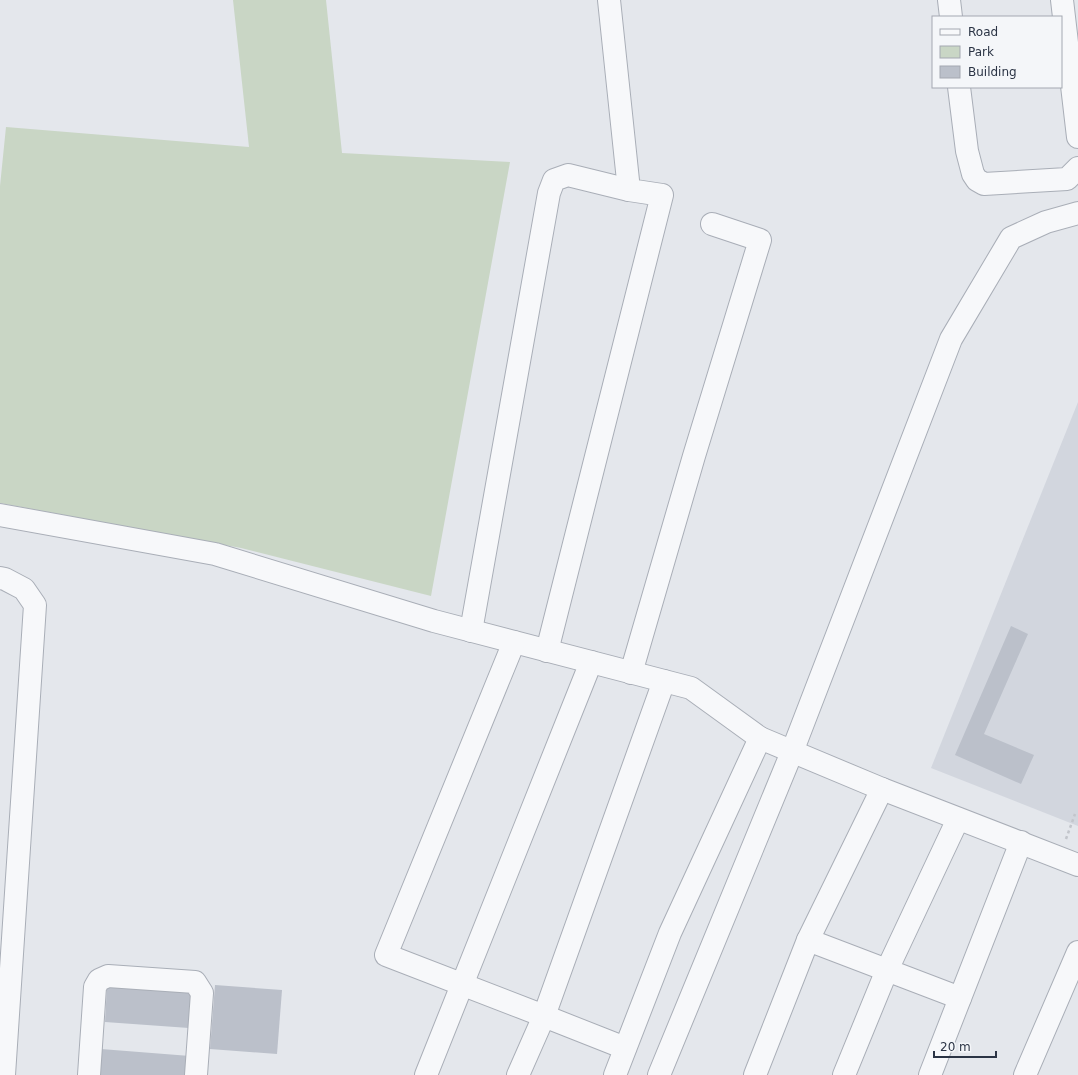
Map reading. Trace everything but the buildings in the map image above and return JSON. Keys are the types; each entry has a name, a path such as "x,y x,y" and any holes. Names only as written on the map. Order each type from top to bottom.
{"street":[{"path":"609,0 629,190"},
{"path":"949,0 951,16"},
{"path":"1062,0 1078,138"},
{"path":"959,88 967,151 973,174 977,180 984,184 1066,179 1078,168"},
{"path":"471,631 549,193 554,180 568,175 629,190 662,195 547,651"},
{"path":"659,1075 792,752 951,339 1011,238 1046,222 1078,213"},
{"path":"631,673 694,456 760,240 712,224"},
{"path":"0,515 215,554 434,621 691,688 760,738 882,789 1078,865"},
{"path":"0,578 5,578 24,589 35,605 4,1075"},
{"path":"514,642 386,955 625,1048"},
{"path":"426,1075 590,662"},
{"path":"518,1075 544,1016 664,681"},
{"path":"614,1075 670,933 760,738"},
{"path":"755,1075 808,940 882,789"},
{"path":"844,1075 887,970 958,819"},
{"path":"930,1075 1021,842"},
{"path":"808,940 960,998"},
{"path":"1024,1075 1078,952"},
{"path":"89,1075 95,986 99,980 108,976 195,982 202,993 196,1075"}],"shaded area":[{"path":"1078,402 1078,826 931,768"}],"green space":[{"path":"233,0 326,0 342,153 510,162 431,596 241,548 0,503 0,186 6,127 249,147"}]}
